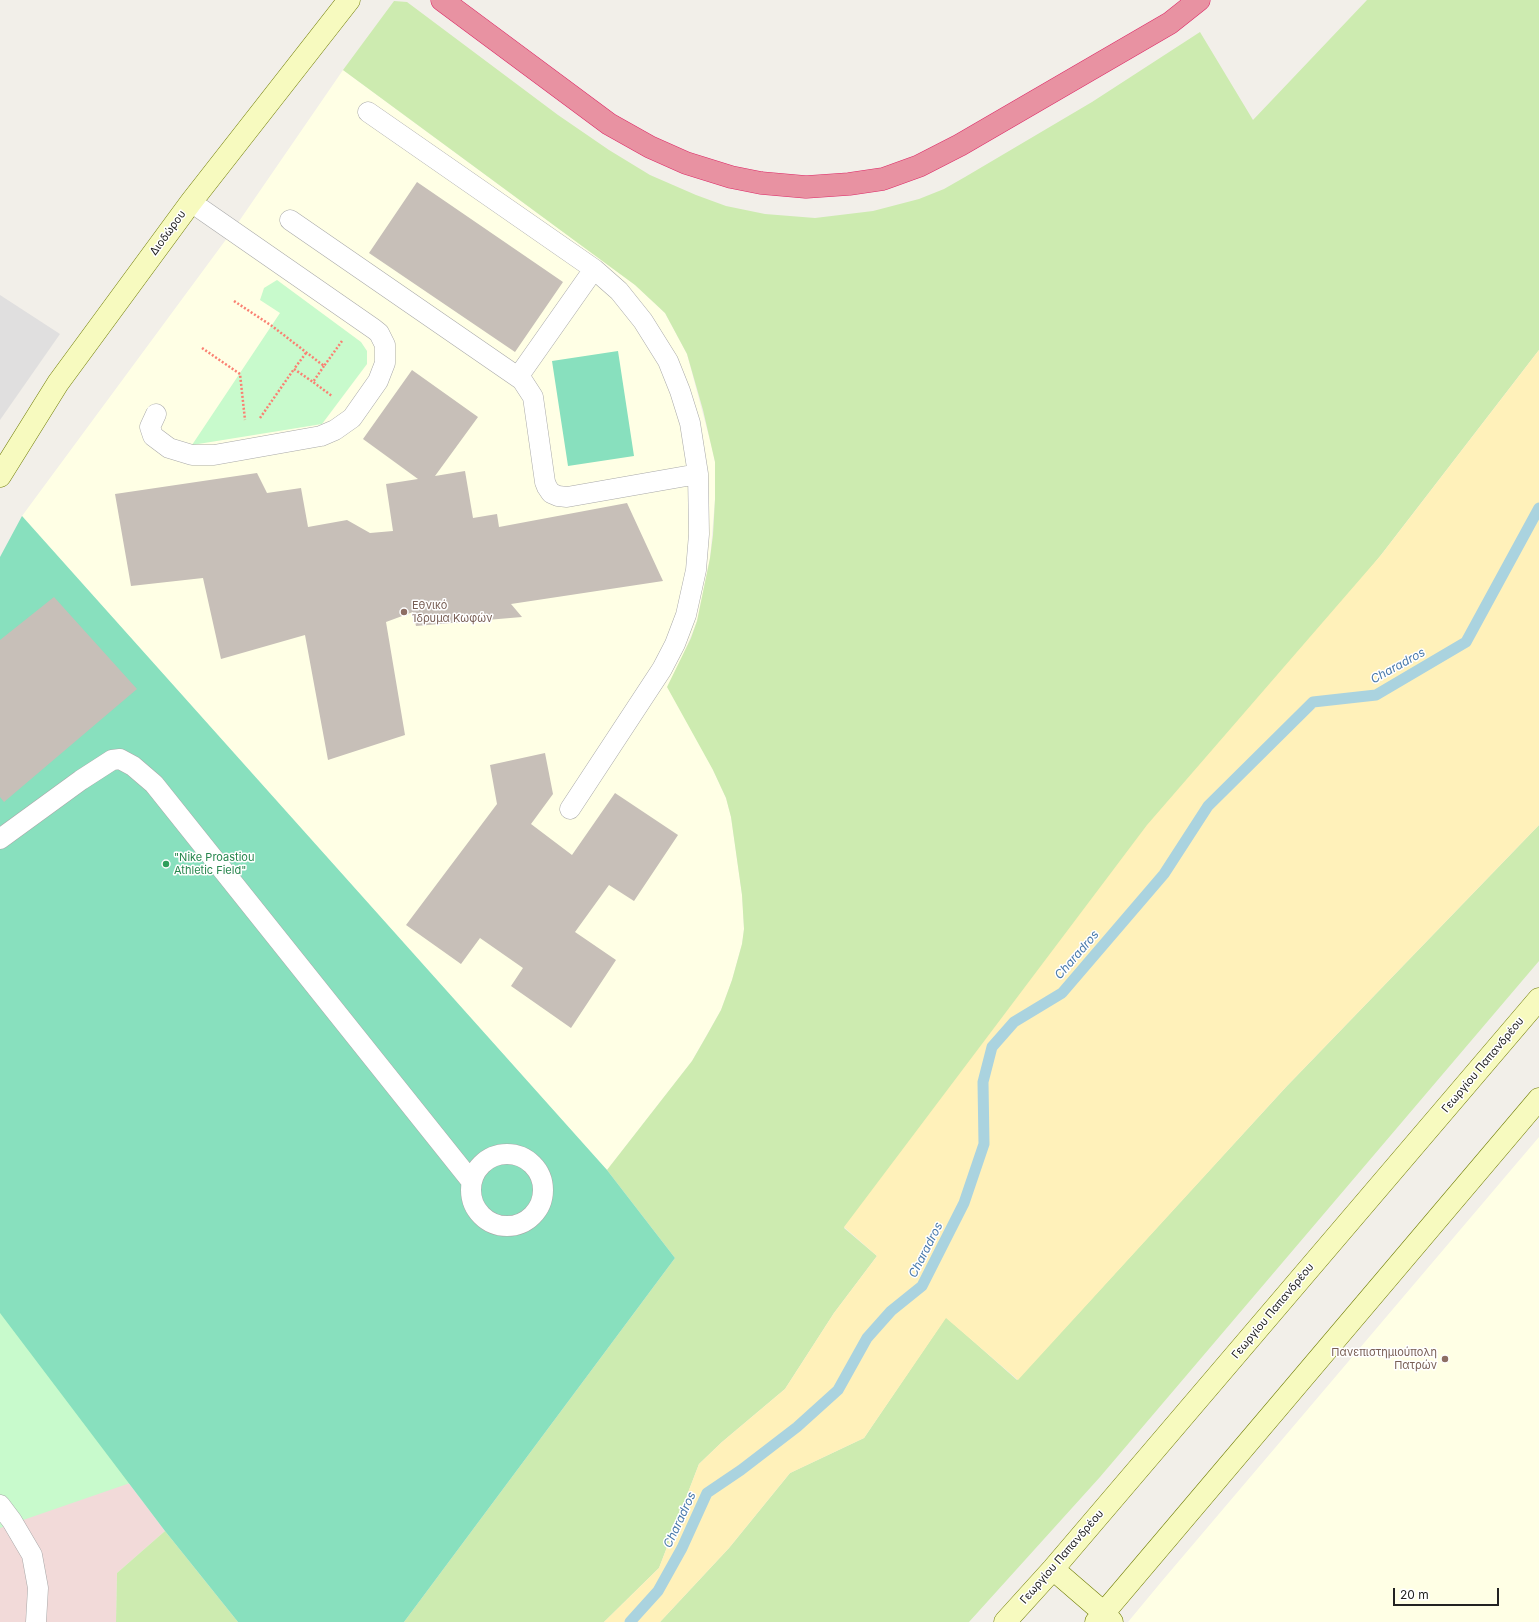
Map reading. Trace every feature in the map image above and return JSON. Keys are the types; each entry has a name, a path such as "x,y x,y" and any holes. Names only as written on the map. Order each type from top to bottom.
{"highway":[{"path":"442,0 609,124 650,147 686,163 731,177 761,183 806,187 849,184 884,179 919,166 960,145 1170,23 1199,0"},
{"path":"468,0 482,20 508,50"}],"main road":[{"name":"Διοδώρου","path":"0,476 58,383 191,202 349,0"},
{"name":"Γεωργίου Παπανδρέου","path":"1005,1622 1053,1569 1539,999"},
{"path":"1053,1569 1104,1619 1539,1099"}],"lane":[{"path":"368,112 594,269 619,291 632,306 668,361 690,423 698,474 700,506 698,558 689,604 680,630 659,674 570,808"},
{"path":"156,414 150,427 153,436 169,448 192,455 206,456 321,436 335,430 356,413 381,375 385,363 385,345 379,333 191,202"},
{"path":"290,220 526,384 533,397 545,482 552,493 558,496 567,497 698,474"},
{"path":"518,377 594,269"},
{"path":"0,839 112,760 120,759 133,766 154,784 472,1182"},
{"path":"0,1505 12,1521 32,1555 38,1588 36,1622"}],"path":[{"path":"234,301 272,326 324,366"},
{"path":"313,382 359,318"},
{"path":"202,348 240,374 245,421"},
{"path":"256,424 306,353"},
{"path":"294,369 356,413"}],"shaded area":[{"name":"Εθνικό Ίδρυμα Κωφών","path":"343,70 635,285 665,313 687,354 712,448 715,462 715,499 710,558 697,621 683,655 713,770 726,798 731,817 742,895 744,929 742,944 732,980 721,1010 692,1061 607,1170 22,516 233,230"},
{"path":"0,295 60,334 0,420"},
{"name":"Πανεπιστημιούπολη Πατρών","path":"1539,1137 1539,1622 1128,1622 1162,1581"},
{"path":"0,1313 165,1531 117,1573 116,1622 0,1622"}],"green space":[{"path":"1367,0 1539,0 1539,350 1381,555 844,1228 877,1256 834,1313 785,1389 722,1442 699,1464 659,1568 604,1622 404,1622 675,1258 607,1170 692,1061 707,1035 721,1010 732,980 742,944 744,929 742,895 731,817 726,798 713,770 667,687 691,638 697,621 710,558 713,535 715,462 703,410 687,354 665,313 635,285 343,70 394,1 407,2 558,115 609,150 650,175 726,206 765,214 815,218 873,211 919,199 944,189 1092,102 1200,32 1253,120"},
{"path":"277,280 361,342 367,351 367,364 322,424 192,445 280,313 260,300 264,288"},
{"path":"618,351 634,456 568,466 552,361"},
{"name":"\"Nike Proastiou Athletic Field\"","path":"22,516 607,1170 675,1258 404,1622 238,1622 165,1531 0,1313 0,557"},
{"path":"1539,825 1539,961 1100,1477 969,1622 660,1622 729,1548 790,1473 864,1438 946,1317 1017,1380 1286,1087"},
{"path":"0,1311 321,1417 0,1528"},
{"path":"165,1531 238,1622 116,1622 117,1573"}],"sand":[{"path":"1539,350 1539,825 1286,1087 1018,1380 946,1318 864,1438 790,1473 729,1548 660,1622 604,1622 659,1568 699,1464 722,1442 785,1389 834,1313 877,1256 844,1227 1147,825 1381,555"}],"building":[{"path":"417,182 563,282 515,352 369,253"},
{"path":"412,370 478,417 435,476 465,471 473,518 497,514 499,527 627,503 663,581 511,604 522,617 416,626 413,612 386,622 405,735 328,760 305,635 221,659 203,578 131,586 115,494 257,473 267,493 301,488 308,527 347,520 370,533 393,531 386,484 418,479 363,439"},
{"path":"54,597 137,689 4,802 0,797 0,640"},
{"path":"545,753 553,794 531,824 572,855 615,793 678,835 634,901 609,885 575,932 616,960 571,1028 511,986 523,968 480,938 461,964 406,925 497,804 490,765"}],"waterway":[{"name":"Charadros","path":"630,1622 658,1591 682,1548 707,1493 741,1470 797,1427 838,1390 867,1338 891,1311 922,1286 964,1203 984,1144 983,1082 992,1047 1014,1022 1062,993 1164,874 1208,806 1313,702 1376,695 1466,642 1539,508"}],"place":[{"name":"Εθνικό Ίδρυμα Κωφών","path":"404,612"},
{"name":"\"Nike Proastiou Athletic Field\"","path":"166,864"},
{"name":"Πανεπιστημιούπολη Πατρών","path":"1445,1359"}]}
